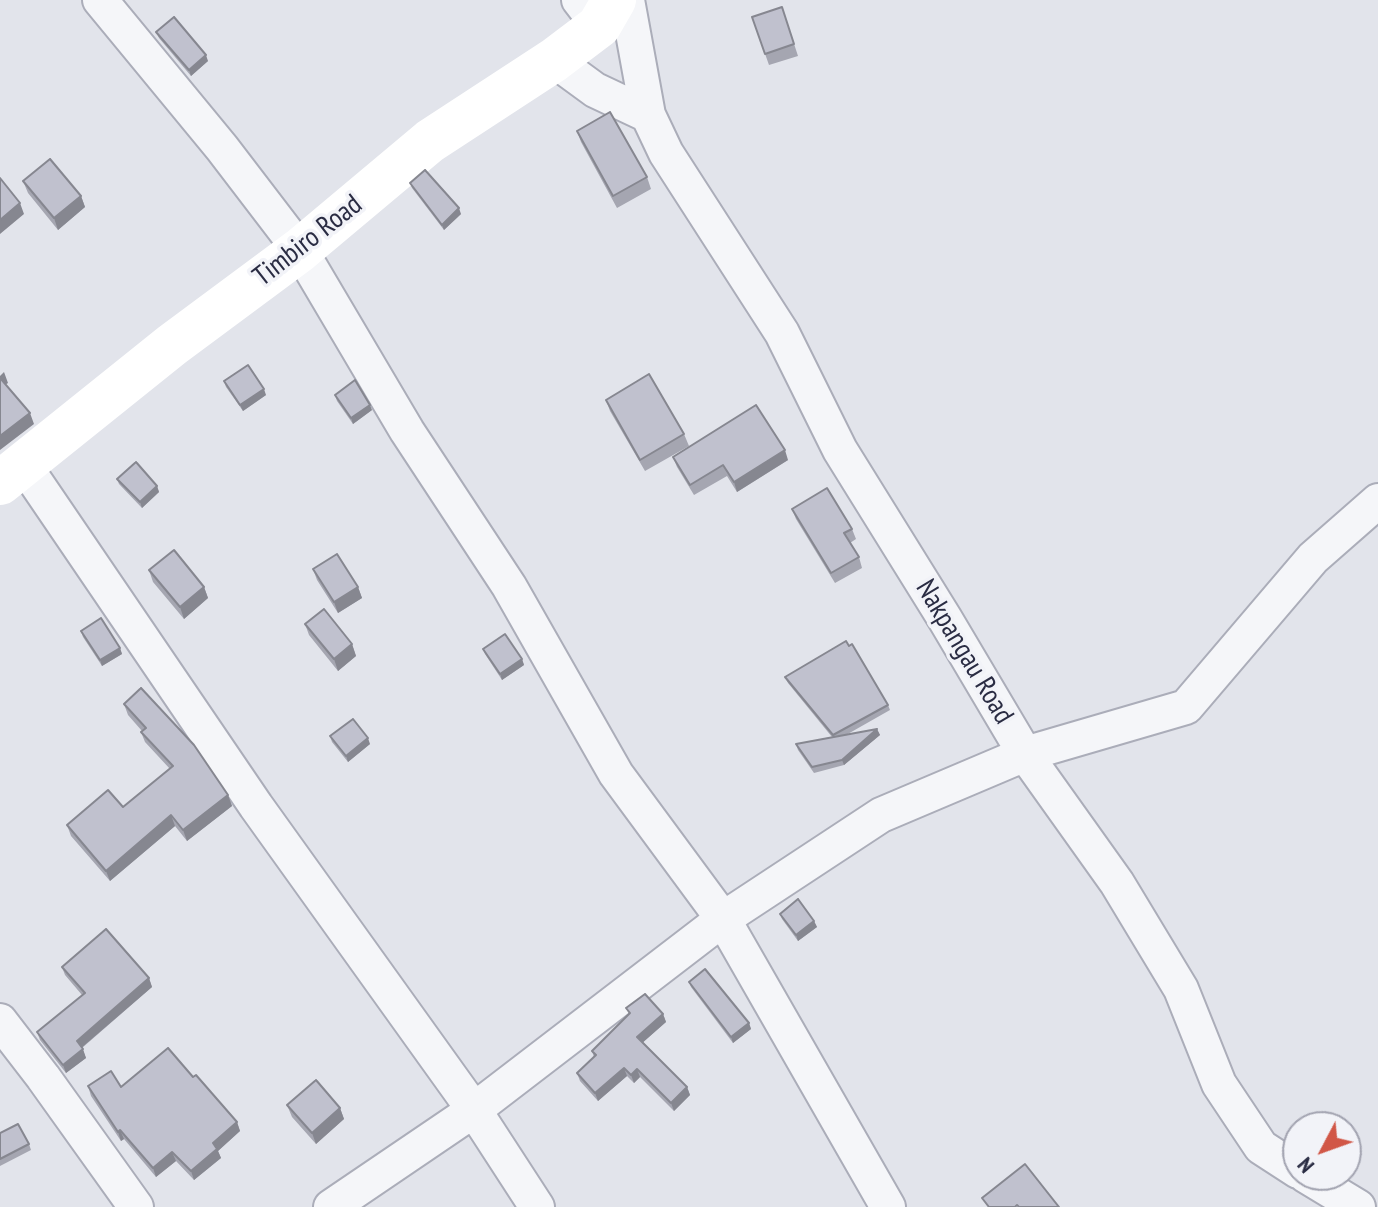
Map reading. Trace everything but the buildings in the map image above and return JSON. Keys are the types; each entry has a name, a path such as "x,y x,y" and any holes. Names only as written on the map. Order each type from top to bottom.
{"main road":[{"name":"Timbiro Road","path":"12,474 172,345 300,250 430,141 554,60 605,6"}],"street":[{"path":"100,0 222,148 300,250 407,431 509,586 616,774 723,919 888,1207"},
{"name":"Nakpangau Road","path":"605,6 666,153 782,333 840,450 1025,754 1117,883 1181,989 1219,1084 1261,1147 1282,1161"},
{"path":"554,60 595,90 648,115"},
{"path":"12,474 474,1110 537,1207"},
{"path":"331,1207 474,1110 723,919 881,815 1025,754 1186,707 1313,558 1378,501"},
{"path":"0,1021 136,1207"},
{"path":"1332,1191 1358,1207"}]}
